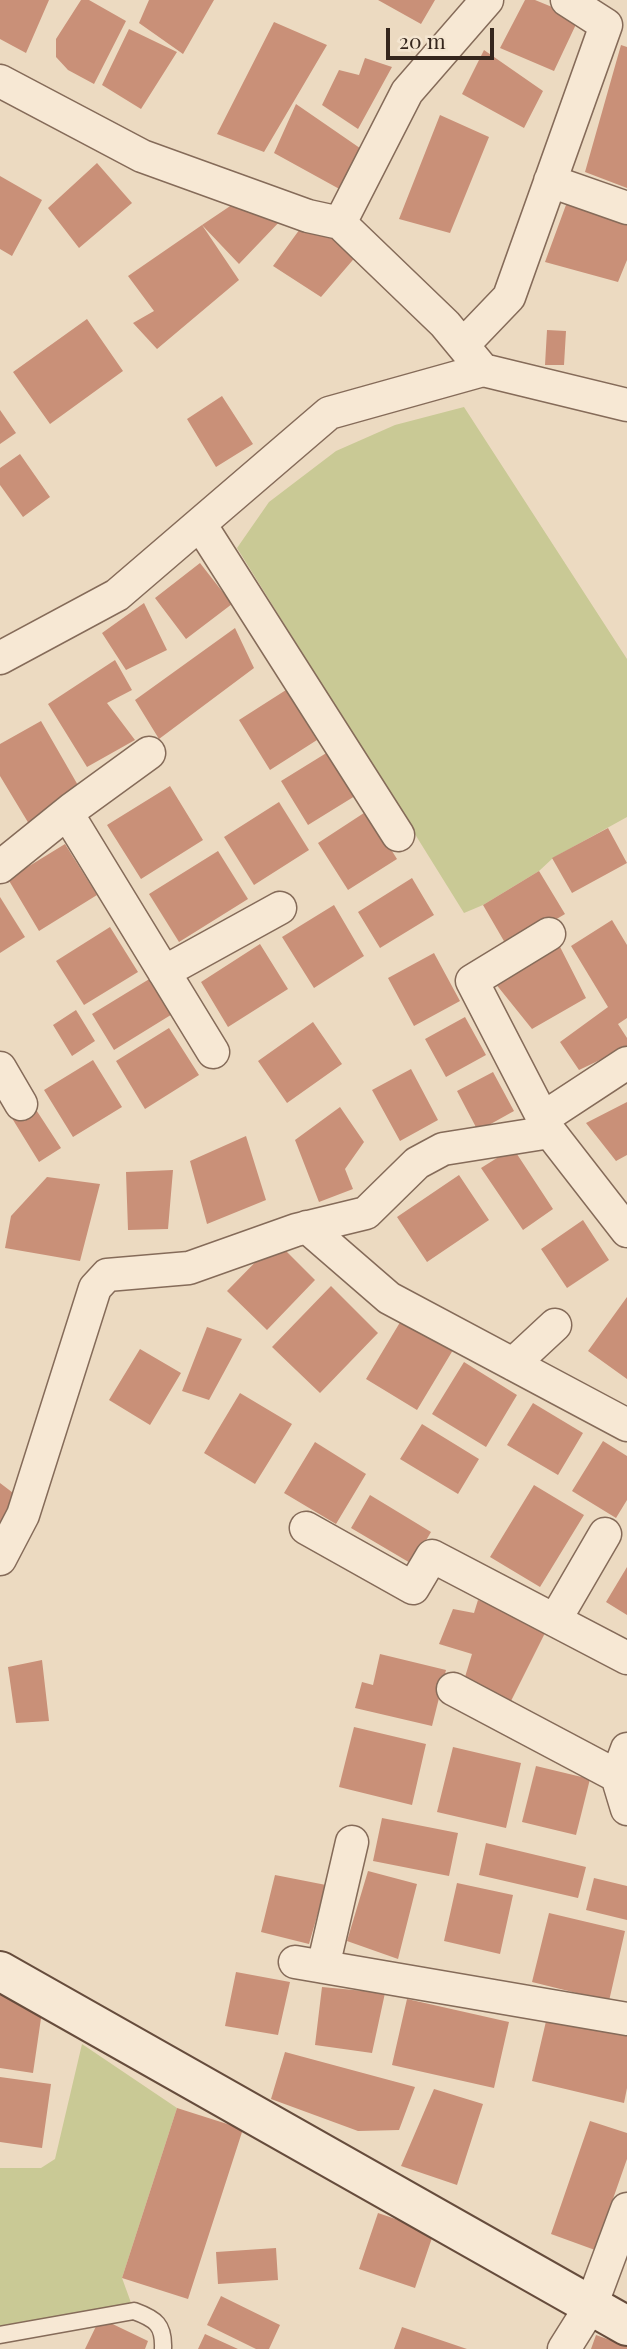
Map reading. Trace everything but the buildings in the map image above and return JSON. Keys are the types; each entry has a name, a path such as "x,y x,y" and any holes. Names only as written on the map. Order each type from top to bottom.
{"street":[{"path":"340,223 407,92 487,0"},
{"path":"463,345 509,297 550,181 616,29 567,0"},
{"path":"0,81 142,156 308,216 340,223 445,324 483,370"},
{"path":"550,181 627,208"},
{"path":"0,658 117,595 329,413 483,370 627,405"},
{"path":"200,524 398,835"},
{"path":"0,867 67,813 149,753"},
{"path":"67,813 213,1052"},
{"path":"164,972 279,908"},
{"path":"549,934 472,981 547,1125 626,1228"},
{"path":"0,1559 23,1515 95,1287 107,1275 189,1268 307,1227 366,1213 417,1163 443,1149 547,1125 627,1063"},
{"path":"0,1068 21,1104"},
{"path":"307,1227 389,1298 627,1425"},
{"path":"513,1364 555,1325"},
{"path":"306,1528 413,1588 432,1556 627,1658"},
{"path":"555,1620 605,1534"},
{"path":"453,1689 622,1762 627,1809"},
{"path":"352,1842 309,1964 627,2019"},
{"path":"0,1971 627,2326"},
{"path":"564,2349 591,2306 627,2209"}],"lane":[{"path":"0,2335 134,2311 152,2317 164,2334 163,2349"}],"green space":[{"path":"464,407 627,659 627,817 553,858 539,871 483,905 464,913 237,548 269,502 336,451 395,425"},
{"path":"82,2044 177,2108 122,2278 134,2311 0,2335 0,2168 41,2168 55,2159"}]}
